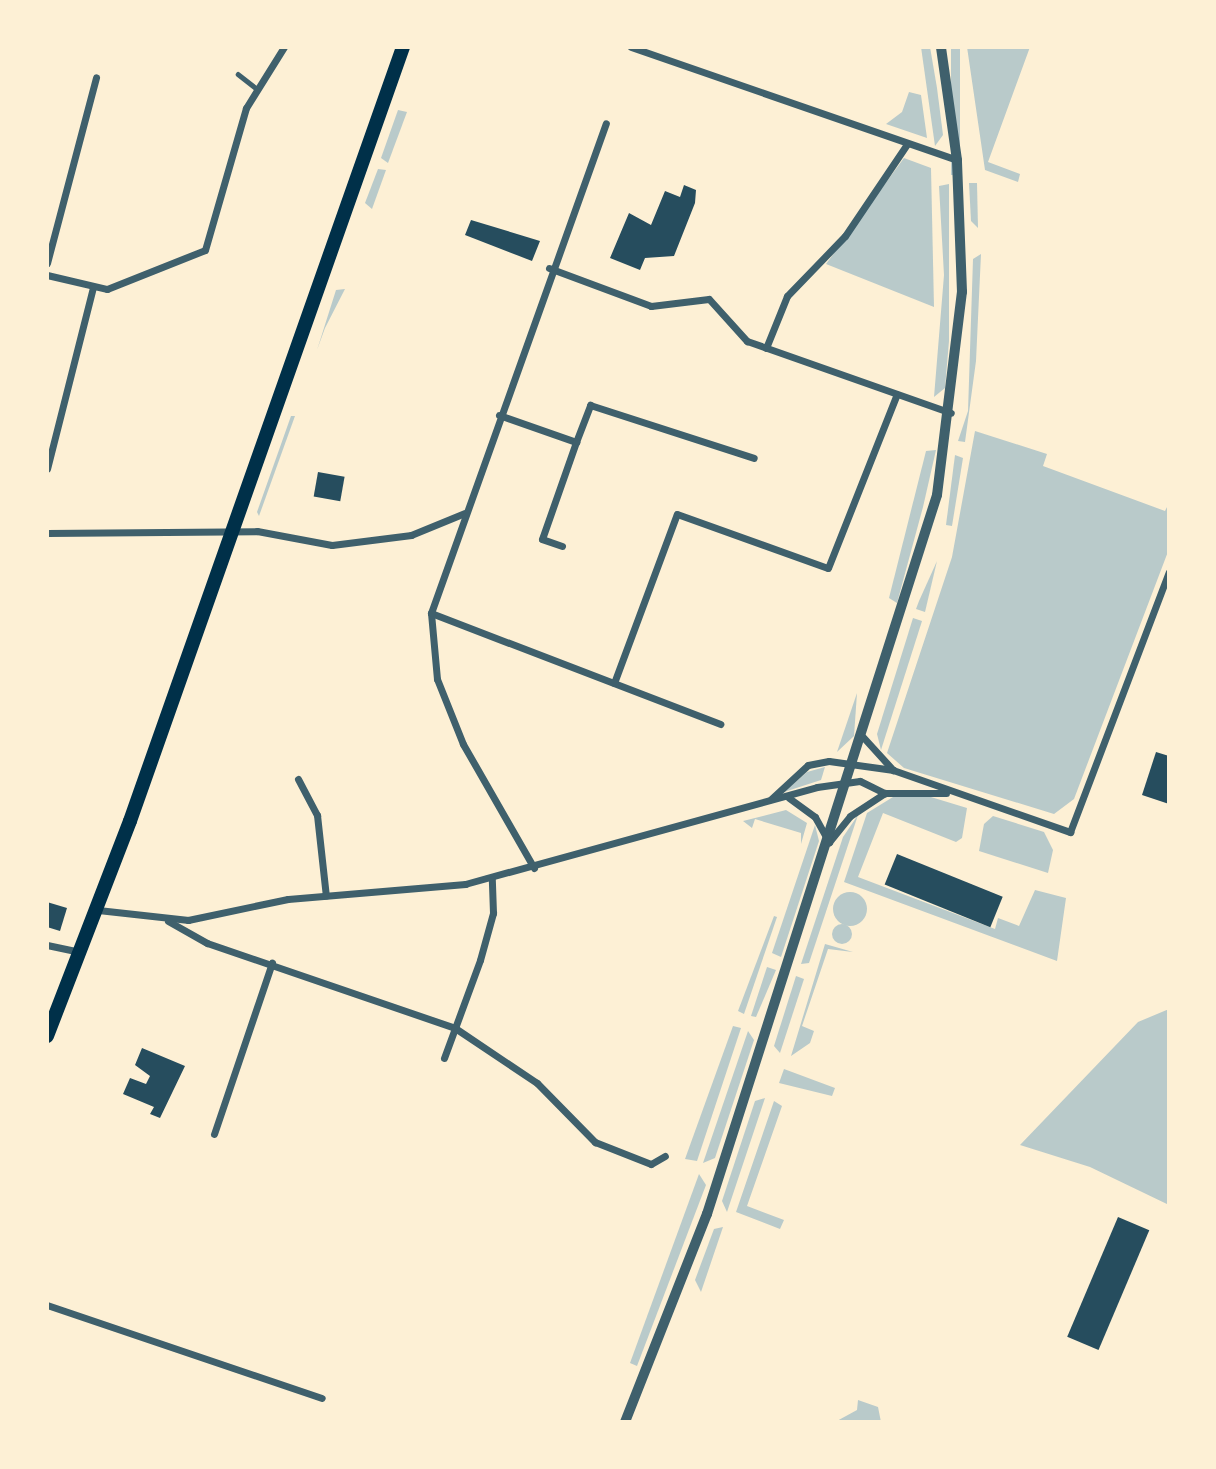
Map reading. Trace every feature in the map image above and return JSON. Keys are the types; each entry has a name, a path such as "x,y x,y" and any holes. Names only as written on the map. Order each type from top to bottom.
{"main road":[{"path":"47,1036 98,910 403,47"}],"street":[{"path":"47,275 93,287 118,287 199,256 211,243 256,88 284,47"},
{"path":"631,47 957,160"},
{"path":"625,1422 686,1273 850,781 927,537 951,414 962,292 957,160 941,47"},
{"path":"47,263 96,78"},
{"path":"534,868 463,744 437,679 431,613 549,268 606,123"},
{"path":"766,348 787,296 845,236 907,144"},
{"path":"549,268 651,306 709,299 737,334 766,348 951,414"},
{"path":"47,469 93,287"},
{"path":"614,683 677,514 828,568 897,394"},
{"path":"562,546 541,539 590,405 754,457"},
{"path":"499,415 576,442"},
{"path":"47,533 232,535 257,531 332,545 359,544 411,535 465,513"},
{"path":"771,799 808,765 854,765 893,770 1070,832 1169,572"},
{"path":"431,613 720,724"},
{"path":"863,737 893,770"},
{"path":"298,779 317,815 326,896"},
{"path":"98,910 168,921 326,896 492,879 771,799 789,798 850,781 885,793 922,789 964,796"},
{"path":"829,842 850,816 885,793"},
{"path":"789,798 812,814 829,842"},
{"path":"444,1058 493,913 492,879"},
{"path":"168,921 207,943 272,963 455,1028 537,1083 595,1142 651,1164 665,1156"},
{"path":"47,945 82,952"},
{"path":"214,1134 272,963"},
{"path":"47,1305 322,1398"}],"lane":[{"path":"238,74 256,88"}],"shaded area":[{"path":"921,47 930,47 937,88 943,135 935,146"},
{"path":"951,47 960,47 960,175 951,175"},
{"path":"967,47 1030,47 988,162 1020,174 1018,182 985,170"},
{"path":"909,92 921,95 927,138 886,124 902,112"},
{"path":"398,110 407,112 388,163 381,158"},
{"path":"904,158 931,168 934,307 826,264"},
{"path":"378,169 386,170 372,209 365,203"},
{"path":"969,183 977,183 978,228 971,221"},
{"path":"949,184 949,341 945,388 934,397 944,275 939,186"},
{"path":"981,254 976,361 965,442 958,441 968,411 973,259"},
{"path":"345,289 325,328 317,350 336,290"},
{"path":"291,416 295,416 259,516 257,512"},
{"path":"975,431 1047,454 1043,466 1165,511 1169,503 1169,549 1074,799 1054,814 904,768 887,753 952,557"},
{"path":"936,450 897,603 889,598 926,451"},
{"path":"955,455 963,458 952,526 946,525"},
{"path":"937,561 925,612 916,609"},
{"path":"913,618 922,621 881,750 877,734"},
{"path":"857,693 854,736 837,752"},
{"path":"825,767 821,780 784,792 807,772"},
{"path":"921,794 967,808 962,838 956,842 883,813 858,877 995,929 998,918 1019,926 1035,890 1066,898 1057,961 844,882 867,813 893,797"},
{"path":"786,810 807,823 801,844 801,833 755,819 752,828 743,821"},
{"path":"858,815 809,963 801,964 843,837"},
{"path":"993,816 1044,832 1053,850 1048,873 979,851 984,824"},
{"path":"815,825 819,841 781,957 772,953"},
{"path":"850,892 862,897 867,909 862,921 850,926 838,921 833,909 838,897"},
{"path":"774,916 777,917 744,1014 738,1011"},
{"path":"838,924 846,924 852,934 846,944 838,944 832,938 832,930"},
{"path":"825,944 853,952 828,949 802,1026 814,1031 810,1043 791,1056"},
{"path":"767,967 776,970 756,1017 751,1016"},
{"path":"796,976 804,979 780,1053 774,1046"},
{"path":"1169,1009 1169,1205 1090,1167 1020,1145 1138,1022"},
{"path":"733,1026 741,1028 697,1161 685,1159"},
{"path":"748,1031 754,1040 715,1158 703,1163"},
{"path":"784,1069 835,1088 832,1096 779,1083"},
{"path":"765,1098 727,1212 722,1201 755,1101"},
{"path":"774,1101 782,1106 747,1206 784,1220 780,1229 736,1212"},
{"path":"699,1174 706,1185 637,1366 630,1363"},
{"path":"723,1227 701,1292 695,1280 714,1229"},
{"path":"858,1400 878,1407 881,1422 835,1422 857,1410"}],"building":[{"path":"684,185 696,190 695,203 674,256 645,258 640,270 610,258 629,213 651,225 665,191 680,197"},
{"path":"471,220 540,241 532,261 465,235"},
{"path":"318,472 345,477 340,501 314,497"},
{"path":"1156,752 1169,756 1169,804 1142,795"},
{"path":"897,854 1003,897 990,927 885,885"},
{"path":"47,902 67,908 60,931 47,927"},
{"path":"142,1048 185,1066 160,1118 150,1114 154,1107 123,1094 130,1078 146,1084 150,1076 135,1065"},
{"path":"1118,1217 1149,1230 1099,1350 1067,1337"}]}
